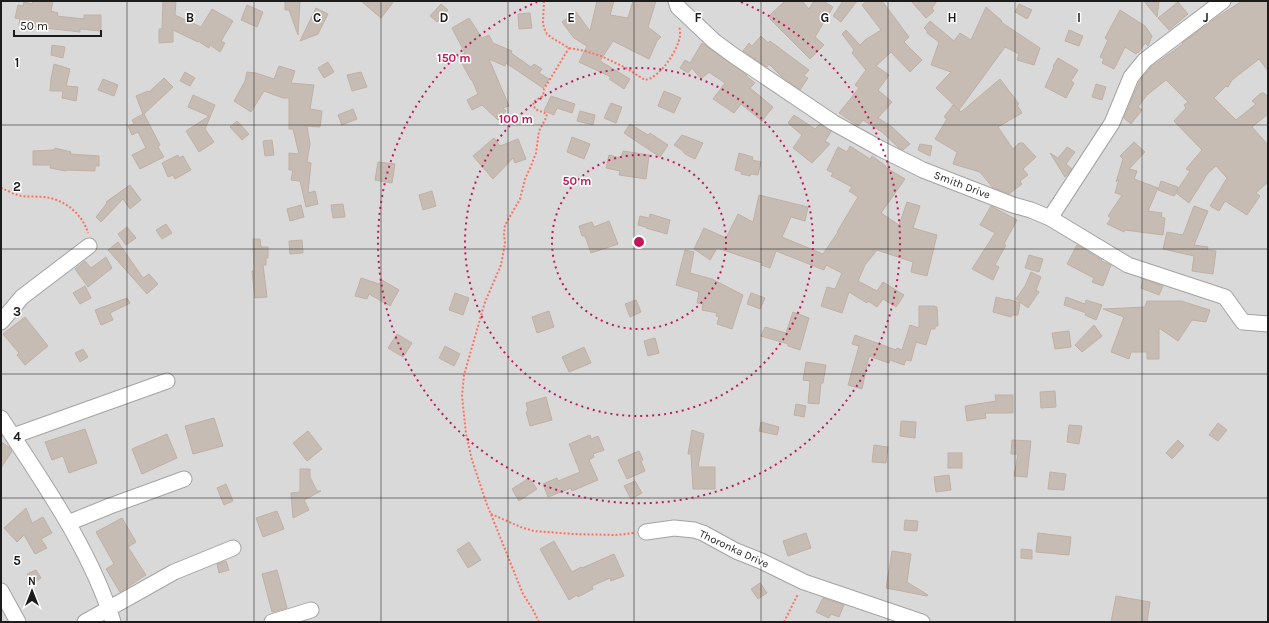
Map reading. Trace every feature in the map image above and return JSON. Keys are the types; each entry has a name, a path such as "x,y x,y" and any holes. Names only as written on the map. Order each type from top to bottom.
{"street":[{"path":"1050,218 1112,123 1131,78 1137,69 1151,55 1222,1"},
{"name":"Smith Drive","path":"677,4 714,41 841,126 881,149 923,170 1050,218 1128,265 1225,297 1243,322 1268,324"},
{"path":"1,322 22,297 89,246"},
{"path":"12,436 167,381"},
{"path":"1,418 68,524 88,560 110,615"},
{"path":"68,524 110,506 184,479"},
{"name":"Thoronka Drive","path":"646,532 674,528 694,530 804,582 922,622"},
{"path":"85,622 110,615 174,572 233,548"},
{"path":"1,592 18,622"},
{"path":"272,622 312,610"}],"path":[{"path":"544,1 544,28 547,34 552,38 569,48 585,50 601,56 626,68 645,80 648,80 656,74 668,62 677,46 680,35 677,4"},
{"path":"539,622 523,594 491,514 472,460 466,434 462,396 464,375 485,302 501,265 505,243 505,225 520,199 525,179 536,153 539,131 547,114 535,109 533,102 543,96 544,89 569,48"},
{"path":"1,188 20,196 51,198 69,207 76,212 86,227 89,236 89,246"},
{"path":"491,514 523,528 534,531 616,535 646,532"},
{"path":"784,622 804,582"}],"shaded area":[{"path":"1,1 1268,1 1268,622 1,622"}],"building":[{"path":"33,1 53,1 51,11 58,13 57,16 84,19 84,15 101,15 101,31 80,29 80,32 19,25 20,19 15,18 18,5 23,6 24,2 32,4"},
{"path":"163,1 176,1 175,15 201,27 212,9 233,21 221,41 225,43 220,52 210,45 209,48 198,41 173,30 173,42 159,43 159,29 162,29"},
{"path":"285,1 300,1 298,35 289,10 285,10"},
{"path":"361,1 394,1 381,18"},
{"path":"597,1 614,1 610,15 628,18 633,1 656,1 648,27 661,37 657,41 649,59 613,41 600,61 630,79 624,89 609,79 611,77 579,62 587,46 574,38 562,22 576,12 590,31"},
{"path":"785,1 802,1 809,9 814,1 823,1 833,7 815,37 824,45 810,59 770,19 770,15"},
{"path":"843,1 857,1 841,22 833,16"},
{"path":"867,1 882,1 909,37 904,42 922,60 910,72 891,52 876,66 889,75 878,90 892,102 878,118 892,127 910,144 903,150 882,132 863,120 858,126 839,113 859,88 855,85 866,70 852,53 854,50 842,34 846,30 860,45 881,30 862,5"},
{"path":"911,1 937,1 932,8 934,11 926,18"},
{"path":"1144,1 1159,1 1157,17"},
{"path":"1242,1 1268,1 1268,71 1259,59 1232,80 1228,87 1226,86 1214,98 1236,120 1256,104 1252,101 1261,93 1264,93 1268,97 1268,114 1252,127 1268,145 1268,182 1256,193 1260,196 1247,215 1225,201 1219,211 1210,206 1227,178 1216,166 1208,173 1189,203 1176,193 1174,196 1158,190 1161,181 1178,187 1176,192 1190,171 1186,169 1202,150 1174,121 1186,108 1184,105 1188,102 1166,80 1147,95 1138,107 1142,110 1131,124 1124,118 1139,82 1151,67 1216,18"},
{"path":"1178,2 1188,14 1169,30 1158,18"},
{"path":"441,4 448,10 437,22 430,16"},
{"path":"1019,4 1032,10 1027,19 1015,12"},
{"path":"247,5 263,12 257,27 241,20"},
{"path":"986,7 1002,21 1001,22 1040,48 1034,65 1017,60 1019,54 1005,47 959,110 936,88 951,72 931,65 939,42 927,33 924,28 930,21 954,41 960,33 971,40"},
{"path":"316,8 328,14 318,34 300,41"},
{"path":"1120,10 1145,26 1152,36 1148,46 1145,43 1136,54 1125,47 1114,69 1102,63 1104,59 1100,57 1108,40 1105,38"},
{"path":"530,13 532,28 519,29 518,14"},
{"path":"469,18 482,38 489,35 493,43 512,51 511,53 531,67 534,64 542,69 539,73 549,79 543,88 506,63 505,66 489,59 509,106 503,108 506,111 498,120 482,105 472,110 467,100 478,94 472,80 458,56 465,53 452,28"},
{"path":"1069,30 1083,36 1079,46 1065,41"},
{"path":"761,36 768,43 770,41 809,70 804,76 808,78 800,90 781,76 769,64 767,67 743,51 749,43 752,46"},
{"path":"702,43 747,75 746,76 755,83 750,88 773,107 762,121 741,104 734,113 713,99 725,83 709,72 701,79 692,68 688,73 680,68 685,60 690,63"},
{"path":"52,45 65,47 63,58 51,55"},
{"path":"1058,58 1078,70 1071,81 1074,83 1066,98 1045,87 1054,67 1053,66"},
{"path":"328,62 334,72 324,78 318,68"},
{"path":"54,64 70,69 66,86 78,87 76,101 62,98 63,91 50,91"},
{"path":"279,66 295,71 291,83 314,85 310,109 322,111 320,127 307,126 310,144 307,162 311,163 308,193 315,191 318,204 306,207 300,181 291,180 293,170 289,170 289,153 299,154 293,129 289,129 289,98 283,98 264,91 251,112 234,101 245,81 247,72 256,73 274,79"},
{"path":"185,72 195,78 190,86 180,81"},
{"path":"361,72 367,87 352,91 347,75"},
{"path":"164,78 173,87 144,114 160,145 158,147 164,157 140,169 132,155 146,148 138,132 132,135 128,126 134,124 132,120 143,114 136,96 148,91 149,92"},
{"path":"103,79 118,85 114,96 98,90"},
{"path":"1000,79 1019,104 1017,105 1022,113 998,127 1013,149 1019,143 1023,143 1036,157 1023,169 1028,175 1020,181 1022,184 1009,194 993,188 980,172 953,164 957,152 935,139 947,119 944,117 953,105 961,112"},
{"path":"1096,84 1106,87 1102,100 1092,97"},
{"path":"664,91 681,98 674,113 658,106"},
{"path":"193,95 215,105 205,129 214,142 199,152 186,131 209,116 188,107"},
{"path":"551,96 575,104 572,113 557,108 554,115 544,111"},
{"path":"611,103 622,107 616,123 604,118"},
{"path":"353,109 357,119 342,125 338,115"},
{"path":"580,111 595,115 593,125 577,121"},
{"path":"794,115 815,129 820,124 831,132 825,141 830,144 812,163 793,148 802,135 788,123"},
{"path":"237,121 249,134 242,140 230,127"},
{"path":"630,124 648,135 650,133 668,145 660,157 624,133"},
{"path":"682,135 703,143 695,159 685,154 674,145"},
{"path":"572,137 590,144 584,159 567,152"},
{"path":"494,138 500,146 518,139 526,159 515,163 513,158 493,179 473,156"},
{"path":"272,140 274,155 265,156 263,141"},
{"path":"1134,142 1145,152 1129,169 1137,171 1134,179 1158,188 1148,211 1162,213 1161,217 1165,218 1163,235 1125,230 1124,232 1107,224 1111,218 1108,216 1122,195 1115,193 1119,179 1116,182 1123,159 1120,156"},
{"path":"920,144 932,146 930,156 918,150"},
{"path":"850,146 870,159 872,156 886,166 885,167 905,179 881,213 899,225 907,202 920,206 913,228 937,235 927,276 911,272 913,262 877,250 865,265 858,281 877,291 883,282 904,295 896,307 883,299 877,307 849,292 842,313 821,306 827,287 835,289 842,273 826,265 824,270 776,251 770,268 761,265 762,263 717,248 710,260 694,249 704,228 726,238 738,214 753,222 759,195 808,207 805,221 791,217 782,237 823,254 838,232 858,197 849,191 852,187 831,176 833,173 827,170 838,147 847,152"},
{"path":"1067,147 1075,152 1066,164 1072,169 1065,177 1050,153 1058,158"},
{"path":"55,148 71,152 70,154 99,156 99,166 95,166 95,171 66,171 50,168 51,165 33,165 33,151 54,150"},
{"path":"623,151 649,155 646,179 619,175 620,171 606,168 609,155 621,158"},
{"path":"739,153 753,157 752,160 761,162 758,175 751,174 750,176 741,174 742,172 735,170"},
{"path":"178,155 179,158 183,156 191,170 175,179 173,175 168,177 162,163"},
{"path":"378,162 395,164 392,183 375,180"},
{"path":"130,185 141,200 130,209 123,199 101,222 96,217 107,203 106,202"},
{"path":"432,191 436,206 423,210 419,195"},
{"path":"343,204 345,217 333,218 331,205"},
{"path":"301,205 304,217 290,221 287,209"},
{"path":"991,206 1017,220 995,265 999,267 993,280 972,269 995,233 980,225"},
{"path":"1194,206 1208,211 1194,245 1208,247 1207,250 1216,251 1213,274 1192,271 1194,256 1163,249 1167,232 1183,235"},
{"path":"650,214 670,220 667,234 638,225 640,216 649,218"},
{"path":"609,221 618,244 591,253 585,236 582,236 579,226 592,222 594,227"},
{"path":"166,224 172,233 162,239 156,230"},
{"path":"127,227 136,238 126,245 118,234"},
{"path":"253,239 260,239 261,247 268,247 268,258 266,258 266,265 263,265 267,297 255,298 252,271 254,271"},
{"path":"302,240 303,253 290,254 289,241"},
{"path":"118,242 143,278 149,274 158,284 147,294 108,250"},
{"path":"1077,245 1102,260 1101,261 1111,265 1103,286 1092,282 1094,278 1067,264"},
{"path":"685,250 694,252 690,273 712,279 743,295 732,329 717,324 719,317 716,316 717,313 702,310 703,304 697,303 699,292 676,285"},
{"path":"1029,255 1043,259 1039,272 1025,268"},
{"path":"106,257 112,268 88,287 75,269 85,261 91,268"},
{"path":"1031,272 1041,277 1036,290 1039,292 1028,308 1016,299 1025,286"},
{"path":"361,278 379,284 382,280 399,290 390,306 369,294 367,299 355,296"},
{"path":"1143,279 1163,286 1159,295 1141,288"},
{"path":"85,286 91,298 80,304 73,293"},
{"path":"455,293 469,298 463,315 449,310"},
{"path":"751,293 765,298 760,309 747,304"},
{"path":"996,297 1020,303 1018,315 1012,315 1011,317 993,312"},
{"path":"1066,297 1085,304 1086,300 1102,305 1096,320 1085,315 1086,313 1064,305"},
{"path":"127,298 130,303 110,313 113,320 101,325 95,310"},
{"path":"636,300 641,312 630,317 625,304"},
{"path":"1147,301 1181,301 1210,310 1206,322 1192,320 1178,341 1159,328 1159,359 1147,359 1147,352 1131,352 1129,359 1111,352 1124,317 1103,309 1145,307"},
{"path":"919,306 937,307 938,326 935,326 935,329 931,329 926,345 916,342 911,361 906,360 904,365 890,360 889,363 869,356 862,389 848,385 859,346 852,344 855,335 896,350 897,348 902,350 910,325 919,328"},
{"path":"549,311 554,327 537,333 532,317"},
{"path":"793,312 809,318 800,350 788,346 788,344 761,336 765,327 786,333"},
{"path":"25,317 48,346 25,365 17,355 19,353 3,334"},
{"path":"1094,325 1102,336 1082,352 1075,345"},
{"path":"1069,331 1071,347 1055,349 1052,333"},
{"path":"397,334 412,343 403,357 388,348"},
{"path":"655,338 659,353 648,356 644,341"},
{"path":"445,346 460,354 454,366 439,358"},
{"path":"584,347 591,363 569,372 562,357"},
{"path":"83,349 88,357 80,362 75,353"},
{"path":"806,362 826,365 823,383 821,383 819,404 808,403 810,381 803,380"},
{"path":"1055,391 1056,407 1041,408 1040,392"},
{"path":"995,395 1013,395 1013,413 985,413 986,418 967,421 965,406 996,401"},
{"path":"546,397 552,420 530,426 526,412 528,411 526,403"},
{"path":"796,404 806,406 804,417 794,415"},
{"path":"214,418 223,446 193,454 185,426"},
{"path":"901,421 916,422 915,438 900,436"},
{"path":"761,422 779,427 777,435 759,431"},
{"path":"1218,423 1227,430 1218,441 1209,435"},
{"path":"1069,425 1082,426 1079,444 1067,442"},
{"path":"85,429 97,463 69,473 63,456 52,460 45,442"},
{"path":"692,430 704,434 698,467 715,467 715,489 693,489 691,454 688,454"},
{"path":"308,431 322,449 307,461 293,443"},
{"path":"167,434 177,458 142,474 132,449"},
{"path":"590,435 591,439 598,436 604,450 593,454 594,457 589,460 598,480 572,491 571,488 548,497 543,484 557,478 558,481 580,472 569,444"},
{"path":"1012,440 1031,441 1027,477 1014,476 1018,454 1011,454"},
{"path":"1178,440 1184,446 1172,459 1166,453"},
{"path":"1,442 12,451 1,468"},
{"path":"874,445 888,447 886,463 872,462"},
{"path":"639,451 643,460 641,461 645,471 627,479 618,460"},
{"path":"948,453 962,453 962,468 948,468"},
{"path":"300,469 310,469 310,477 317,491 321,491 304,500 309,510 293,518 291,493 300,492"},
{"path":"1050,472 1066,474 1064,490 1048,489"},
{"path":"949,475 951,490 936,492 934,477"},
{"path":"529,478 537,489 519,501 512,489"},
{"path":"635,481 642,493 631,499 624,486"},
{"path":"226,484 233,501 224,505 217,488"},
{"path":"26,508 32,523 43,517 52,533 41,539 47,548 35,554 24,535 17,542 4,528"},
{"path":"277,511 284,529 263,537 256,518"},
{"path":"122,518 136,542 128,547 146,575 120,592 106,569 114,564 96,532"},
{"path":"905,520 918,521 917,531 904,530"},
{"path":"806,533 811,548 788,556 783,541"},
{"path":"1038,533 1071,537 1069,555 1036,552"},
{"path":"554,541 572,572 614,554 624,576 611,581 610,578 592,586 593,589 578,597 577,595 569,600 540,549"},
{"path":"469,542 481,560 468,568 457,550"},
{"path":"1021,549 1032,550 1032,559 1021,558"},
{"path":"892,551 911,554 907,582 928,595 927,596 886,588"},
{"path":"226,561 229,570 219,573 217,564"},
{"path":"36,570 41,578 32,583 27,574"},
{"path":"277,570 287,608 272,612 262,574"},
{"path":"760,583 767,593 758,599 751,589"},
{"path":"1116,596 1150,602 1147,622 1111,622"},
{"path":"823,598 844,605 839,617 831,614 829,618 816,612"}]}
